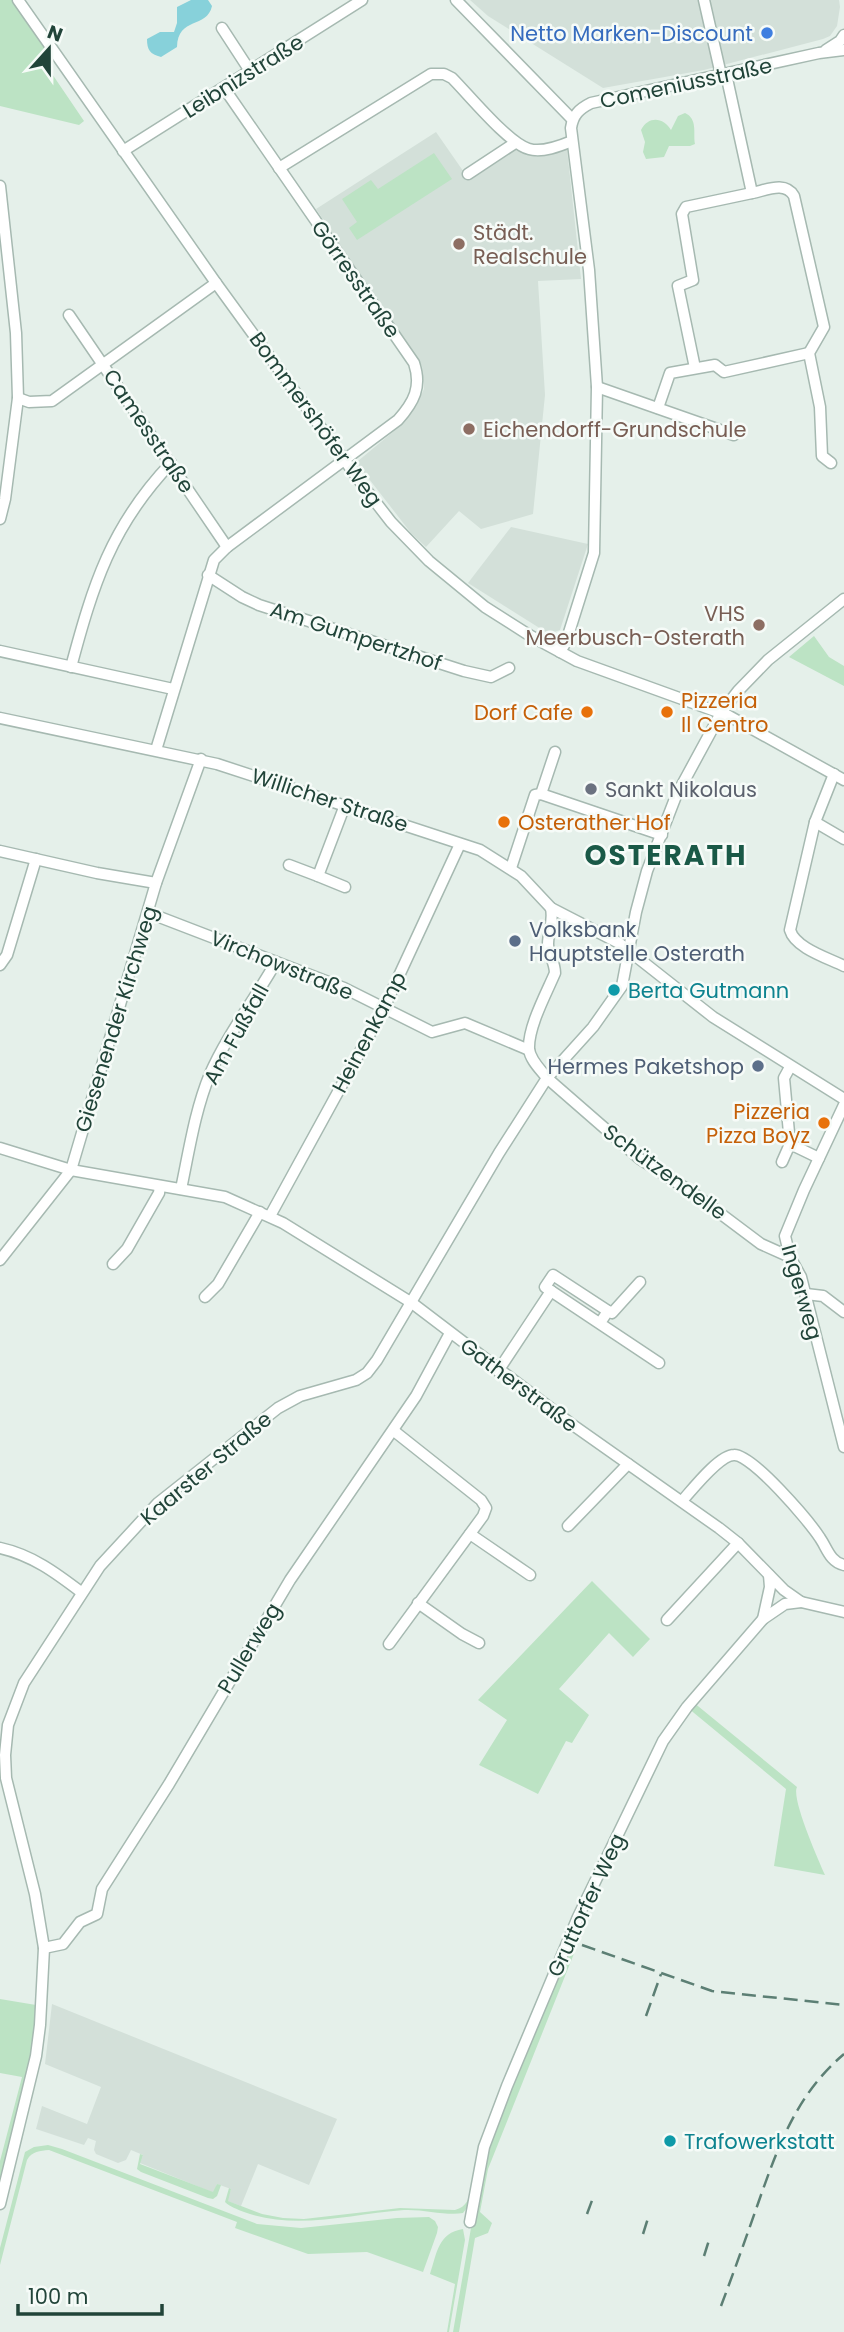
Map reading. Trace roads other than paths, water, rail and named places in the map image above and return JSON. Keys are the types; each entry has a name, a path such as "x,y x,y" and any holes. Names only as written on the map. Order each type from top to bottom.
{"street":[{"name":"Bommershöfer Weg","path":"18,0 216,283 378,507 429,561 485,607 560,652 596,668 721,713 844,780"},
{"name":"Leibnizstraße","path":"123,151 362,0"},
{"name":"Comeniusstraße","path":"457,0 572,119 580,109 591,103 819,53 844,50"},
{"path":"704,0 752,193"},
{"path":"222,29 250,71"},
{"path":"819,53 840,41 844,35"},
{"path":"279,168 430,74 444,74 452,78 515,143 537,150 572,141"},
{"name":"Görresstraße","path":"224,88 414,363 418,375 418,388 414,399 403,415 345,461"},
{"path":"560,652 566,642 594,553 597,387 589,270 572,141 572,119"},
{"path":"468,174 515,143"},
{"path":"0,186 4,263 16,333 18,398 0,519"},
{"path":"695,368 678,286 693,280 682,214 686,207 784,187 790,190 794,196 824,327 808,353 820,407 822,456 831,463"},
{"path":"18,398 29,402 52,401 216,283"},
{"name":"Camesstraße","path":"69,315 227,547"},
{"path":"658,408 670,373 715,365 724,372 808,353"},
{"path":"597,387 734,435"},
{"path":"156,750 214,560 227,547 345,461"},
{"path":"71,667 97,578 113,541 135,505 171,463"},
{"name":"Am Gumpertzhof","path":"208,575 259,605 464,671 491,677 509,668"},
{"name":"Kaarster Straße","path":"0,2204 36,2056 44,1948 35,1894 6,1778 7,1735 24,1683 81,1592 121,1541 158,1503 278,1408 300,1396 356,1380 367,1373 377,1360 499,1153 547,1078 616,998 624,982 636,912 647,871 676,796 721,713 768,660 844,599"},
{"path":"0,651 173,689"},
{"name":"Willicher Straße","path":"0,718 201,760 345,805 494,857 532,886 551,908 630,950 704,1010 844,1099"},
{"path":"541,794 555,752"},
{"name":"Giesenender Kirchweg","path":"0,1260 71,1170 156,883 201,760"},
{"path":"834,774 815,822 790,934 802,944 844,966"},
{"path":"511,868 535,795 541,794 662,835"},
{"path":"318,876 345,805"},
{"path":"815,822 844,839"},
{"name":"Heinenkamp","path":"205,1297 218,1284 265,1214 384,1008 460,844"},
{"path":"0,851 156,883"},
{"path":"0,965 7,955 36,859"},
{"path":"289,865 345,887"},
{"path":"529,1050 537,1016 555,973 548,941 553,923 551,908"},
{"name":"Virchowstraße","path":"149,913 344,988 432,1032 465,1023 529,1050"},
{"name":"Am Fußfall","path":"181,1189 201,1101 211,1073 276,962"},
{"name":"Schützendelle","path":"529,1050 547,1078 640,1159 694,1193 761,1244 790,1257"},
{"path":"782,1162 790,1144 784,1078 790,1067"},
{"name":"Ingerweg","path":"844,1105 789,1223 786,1236 790,1257 801,1277 806,1294 844,1447"},
{"path":"790,1144 819,1158"},
{"name":"Gatherstraße","path":"0,1148 71,1170 225,1197 265,1214 412,1303 498,1371 738,1543 784,1590 801,1602 844,1612"},
{"path":"113,1264 127,1249 159,1193 160,1186"},
{"path":"640,1283 612,1313 553,1275 545,1287 659,1363"},
{"path":"498,1371 551,1291"},
{"path":"806,1294 824,1296 844,1312"},
{"path":"600,1323 608,1311"},
{"name":"Pullerweg","path":"44,1948 63,1944 80,1922 97,1914 102,1889 169,1783 290,1580 394,1431 450,1333"},
{"path":"389,1644 486,1508 481,1500 394,1431"},
{"path":"682,1501 725,1458 735,1454 744,1457 762,1471 793,1504 819,1536 832,1559 844,1564"},
{"path":"568,1526 628,1465"},
{"path":"470,1534 530,1575"},
{"path":"667,1620 738,1543"},
{"path":"0,1548 28,1557 81,1592"},
{"name":"Gruttorfer Weg","path":"763,1619 770,1587 769,1574"},
{"name":"Gruttorfer Weg","path":"470,2222 484,2147 493,2121 573,1929 663,1741 763,1619 785,1604 801,1602"},
{"path":"418,1603 479,1643"}],"water":[{"path":"191,0 208,0 212,6 209,13 182,31 177,47 161,57 152,53 147,39 160,32 174,32 177,7"}],"railway":[{"path":"582,1945 712,1991 844,2005"},
{"path":"646,2016 661,1974"},
{"path":"721,2306 768,2175 793,2118 815,2084 844,2054"},
{"path":"587,2214 594,2195"},
{"path":"643,2234 649,2215"},
{"path":"704,2256 710,2237"}],"place":[{"name":"Netto Marken-Discount","path":"767,33"},
{"name":"Städt. Realschule","path":"459,244"},
{"name":"Eichendorff-Grundschule","path":"469,429"},
{"name":"VHS Meerbusch-Osterath","path":"759,625"},
{"name":"Dorf Cafe","path":"587,712"},
{"name":"Pizzeria Il Centro","path":"667,712"},
{"name":"Sankt Nikolaus","path":"591,789"},
{"name":"Osterather Hof","path":"504,822"},
{"name":"Volksbank Hauptstelle Osterath","path":"515,941"},
{"name":"Berta Gutmann","path":"614,990"},
{"name":"Hermes Paketshop","path":"758,1066"},
{"name":"Pizzeria Pizza Boyz","path":"824,1123"},
{"name":"Trafowerkstatt","path":"670,2141"}],"district":[{"name":"OSTERATH","path":"666,855"}]}
